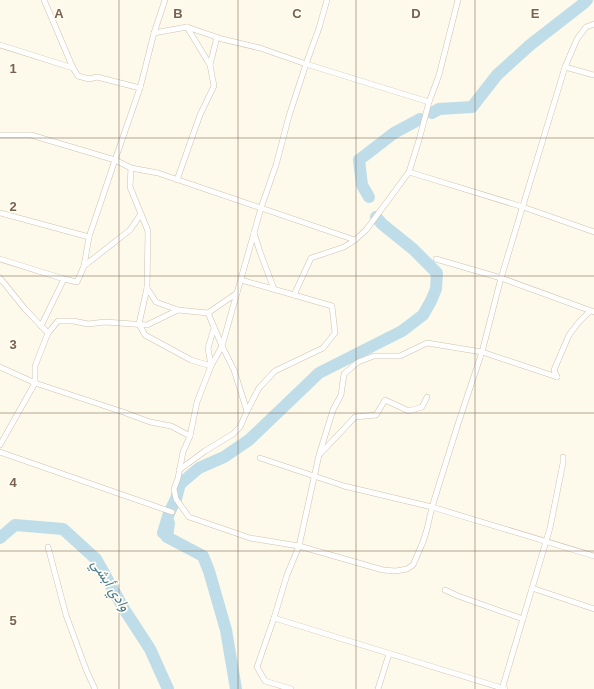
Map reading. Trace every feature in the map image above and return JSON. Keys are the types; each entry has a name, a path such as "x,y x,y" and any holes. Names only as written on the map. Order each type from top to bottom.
{"street":[{"path":"44,0 73,68 78,76 89,79 97,77 140,88"},
{"path":"0,259 78,282 84,266 89,237 140,88 154,33 165,0"},
{"path":"327,0 289,116 276,165 261,208 222,346 211,366 198,402 190,436 183,452 178,478 174,489 176,499 189,517 250,538 299,546 383,570 396,571 407,569 413,565 418,553 427,529 432,507 482,352 501,278 565,67 577,39 586,27 594,24"},
{"path":"294,295 311,258 344,248 355,240 366,230 409,172 429,102 439,75 458,0"},
{"path":"154,33 187,27 217,37 260,48 306,64 429,102"},
{"path":"177,180 200,115 214,86 210,65 187,27"},
{"path":"210,65 217,37"},
{"path":"0,45 73,68"},
{"path":"565,67 594,75"},
{"path":"0,134 32,135 115,160 131,168 158,173 355,240"},
{"path":"131,168 130,187 148,231 147,288 139,324 145,335 191,360 211,366"},
{"path":"409,172 523,207 594,232"},
{"path":"0,213 89,237"},
{"path":"84,266 130,230 141,214"},
{"path":"254,232 274,289"},
{"path":"436,259 501,278 592,312"},
{"path":"0,278 25,309 48,333"},
{"path":"40,326 64,279"},
{"path":"179,470 205,451 233,434 240,426 259,388 275,371 323,348 335,333 332,306 241,280"},
{"path":"147,288 156,302 178,310 208,312 237,293"},
{"path":"0,445 35,383 35,366 48,333 58,321 73,321 88,324 105,322 147,325 178,310"},
{"path":"208,312 234,370 247,411"},
{"path":"291,689 265,681 258,667 287,575 299,546 319,455 333,410 341,395 344,374 358,362 374,356 400,356 427,343 482,352 557,377 554,370 569,335 579,322 592,312"},
{"path":"211,366 208,348 214,328"},
{"path":"0,367 35,383 150,422 171,426 190,436"},
{"path":"319,455 355,417 376,415 385,400 409,410 422,407 427,397"},
{"path":"0,452 172,512"},
{"path":"274,618 503,689 553,515 563,457"},
{"path":"260,458 344,486 432,507 594,556"},
{"path":"48,546 66,615 87,672 95,689"},
{"path":"532,588 594,609"},
{"path":"445,590 523,619"},
{"path":"378,689 389,654"}],"waterway":[{"path":"432,113 439,109 472,107 497,75 530,45 587,0"},
{"path":"369,197 362,185 359,160 394,133 420,119"},
{"path":"163,533 180,484 199,468 224,457 249,440 319,373 402,331 423,315 436,289 437,273 413,249 382,224 376,217"},
{"path":"169,523 167,537 203,556 209,571 226,630 236,689"},
{"name":"وادي أبشي","path":"0,538 15,525 63,529 96,559 124,609 150,649 168,689"}]}
